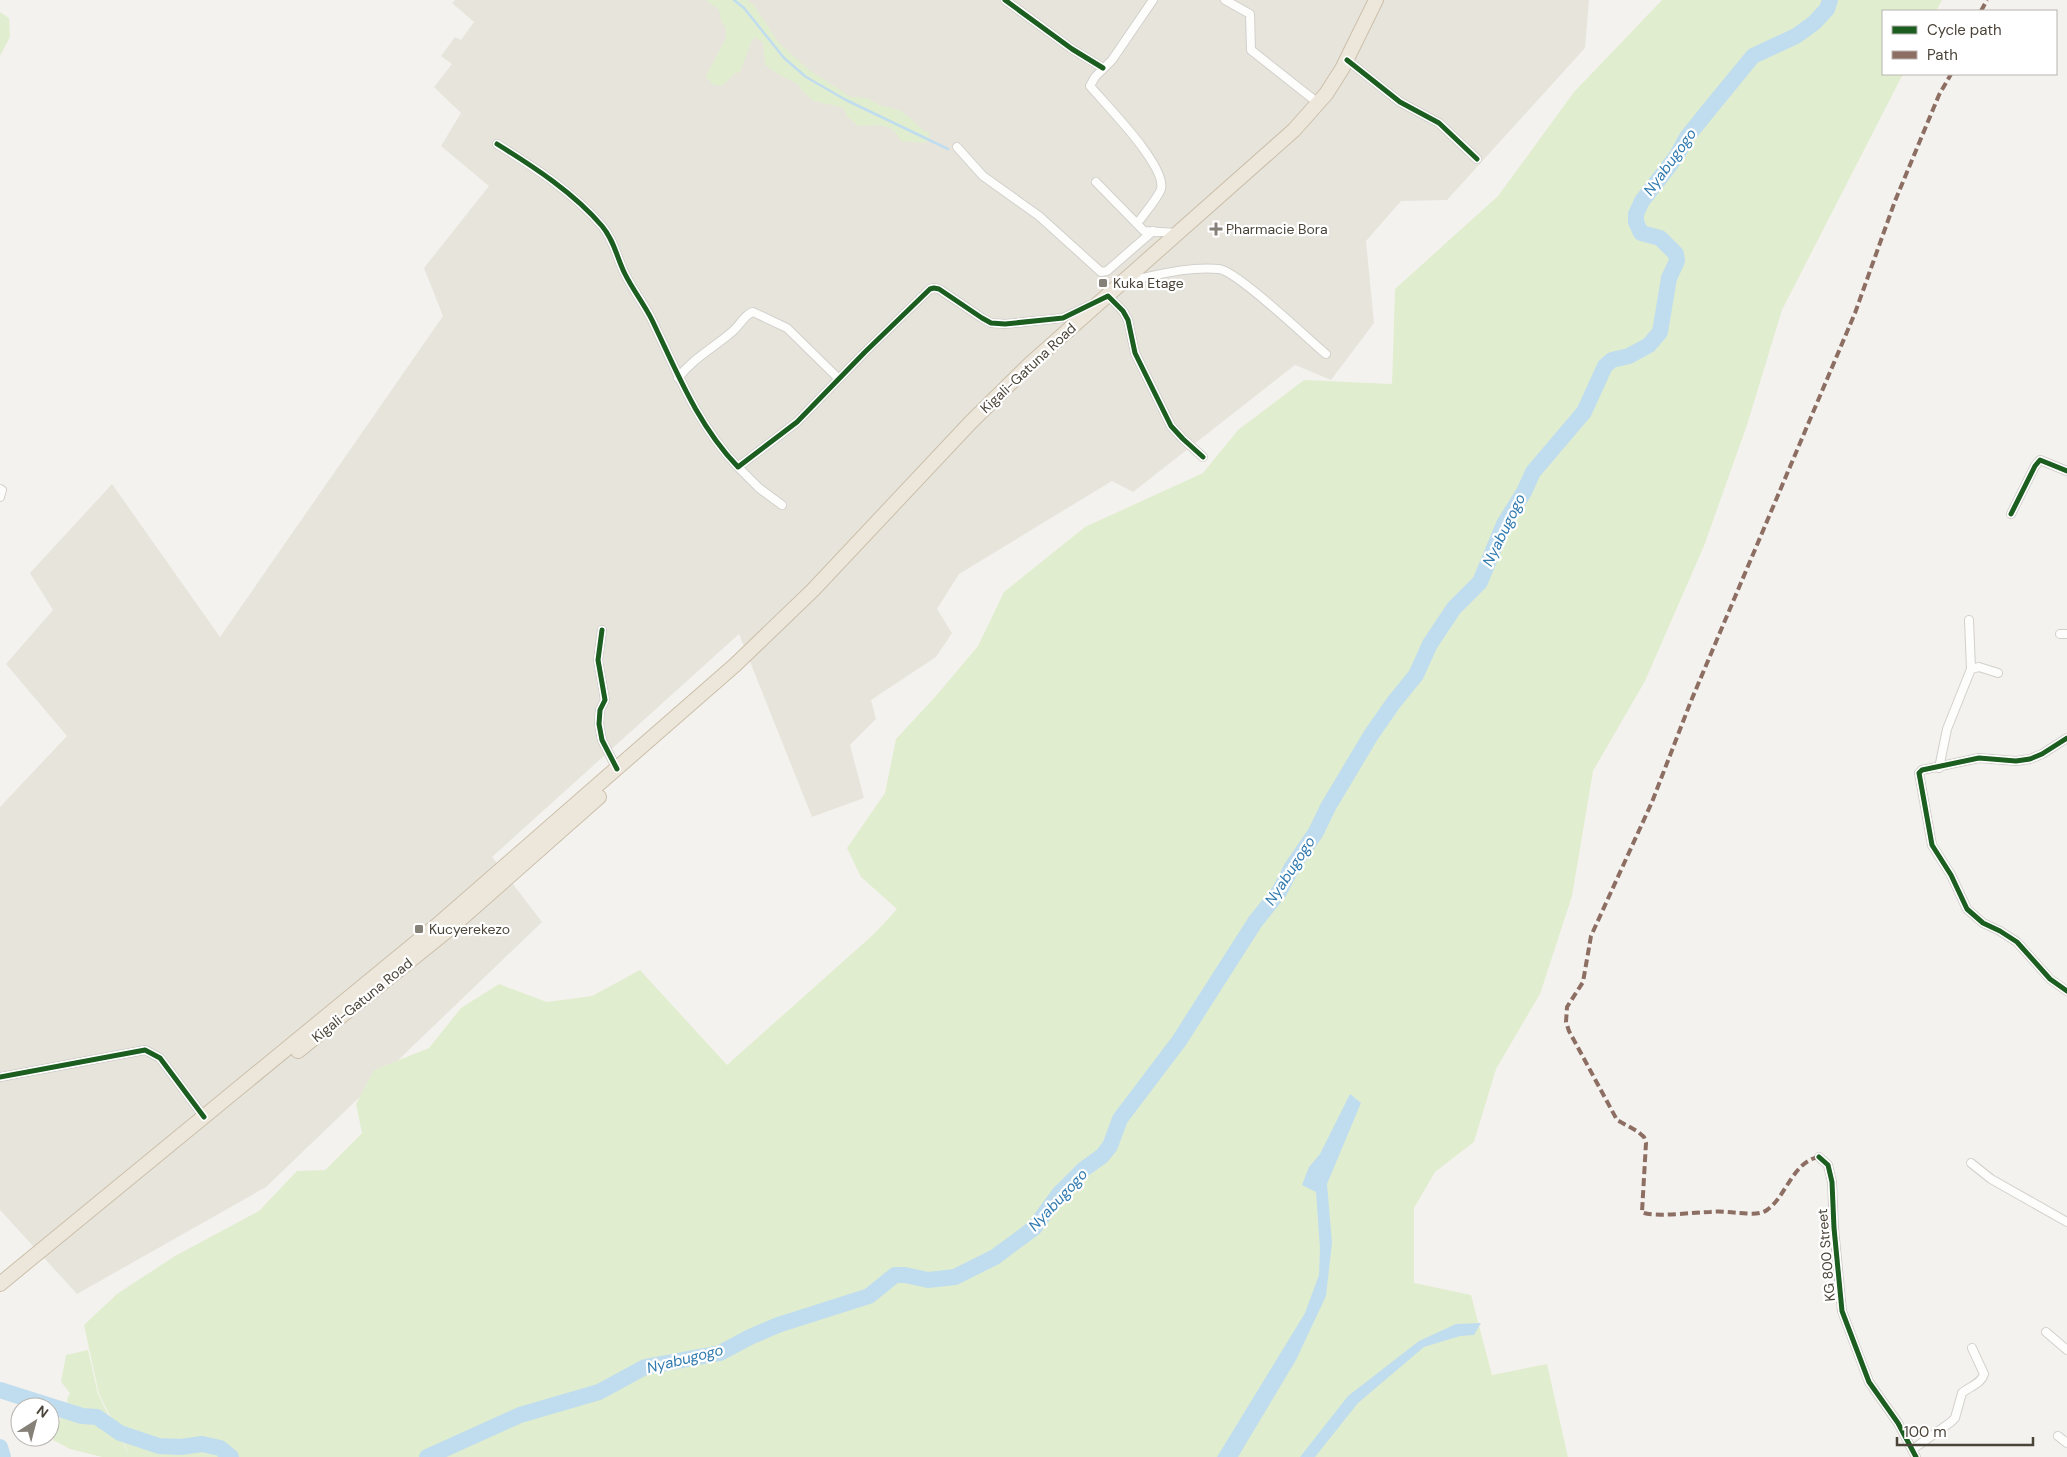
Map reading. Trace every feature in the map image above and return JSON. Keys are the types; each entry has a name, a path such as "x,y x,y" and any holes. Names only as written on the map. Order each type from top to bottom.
{"highway":[{"name":"Kigali-Gatuna Road","path":"0,1284 435,927 709,688 813,590 874,523 1030,364 1294,130 1318,103 1347,60 1376,0"},
{"name":"Kigali-Gatuna Road","path":"0,1295 147,1172 453,926 662,738 709,688"}],"street":[{"path":"1005,0 1072,49 1103,68"},
{"path":"1137,224 1161,191 1162,185 1159,176 1139,141 1090,86 1103,68 1112,60 1153,0"},
{"path":"1225,0 1250,14 1251,50 1318,103"},
{"path":"1347,60 1400,102 1439,123 1477,159"},
{"path":"497,144 554,184 603,227 625,274 652,319 678,378 709,432 758,488 782,505"},
{"path":"957,147 983,176 998,188 1026,205 1101,272 1107,271 1153,231"},
{"path":"1096,182 1144,231 1179,233"},
{"path":"1124,282 1179,272 1221,269 1239,279 1326,354"},
{"path":"738,467 797,422 930,289 934,288 939,289 982,318 1005,324 1063,318 1108,296 1123,311 1128,320 1135,353 1172,426 1203,457"},
{"path":"678,378 695,360 733,331 748,314 753,312 787,328 839,379"},
{"path":"2011,514 2035,466 2040,460 2067,470"},
{"path":"0,489 2,490 0,498"},
{"path":"1939,768 1946,729 1971,669 1969,620"},
{"path":"602,630 598,660 605,700 600,710 599,724 602,740 617,769"},
{"path":"1971,669 1979,667 1998,673"},
{"path":"2067,738 2042,754 2030,758 2016,761 1979,758 1939,768 1922,770 1919,773 1932,845 1951,875 1967,909 1983,923 2017,942 2050,979 2067,991"},
{"path":"0,1077 145,1050 160,1058 204,1117"},
{"name":"KG 800 Street","path":"1819,1157 1828,1165 1832,1182 1834,1228 1842,1311 1869,1382 1898,1423 1916,1457"},
{"path":"1971,1163 1992,1180 2067,1222"},
{"path":"2046,1332 2067,1350"},
{"path":"1912,1449 1951,1422 1958,1411 1962,1393 1980,1382 1983,1378 1984,1374 1972,1348"},
{"path":"2058,1436 2067,1443"}],"shaded area":[{"path":"455,0 1589,0 1585,48 1447,200 1401,201 1366,241 1374,323 1331,380 1295,365 1133,492 1112,481 959,574 937,609 952,633 936,657 871,700 876,719 850,745 864,798 812,817 739,634 492,857 542,922 266,1187 77,1294 0,1210 0,807 67,736 6,664 53,610 30,573 112,484 220,637 443,316 424,268 489,186 441,146 461,113 434,87 452,64 441,56 455,37 461,40 474,22 452,3"}],"green space":[{"path":"706,0 747,0 754,5 778,42 809,70 851,97 867,98 879,105 899,110 929,133 930,140 924,143 901,141 890,128 880,125 858,126 847,116 841,107 814,101 801,90 798,84 765,65 763,43 755,37 752,40 740,72 734,74 722,86 712,84 706,76 726,38 726,28 722,23 719,10"},
{"path":"1662,0 1942,0 1937,10 1882,10 1882,75 1902,75 1782,310 1747,425 1704,546 1645,681 1593,771 1572,896 1540,994 1496,1069 1474,1142 1435,1172 1414,1208 1414,1283 1471,1295 1492,1375 1547,1364 1568,1457 102,1457 70,1449 60,1444 60,1420 67,1411 101,1422 113,1429 128,1452 99,1394 84,1325 117,1294 175,1256 259,1211 297,1171 325,1170 362,1133 356,1104 374,1070 429,1048 461,1008 499,984 547,1002 592,996 640,970 727,1065 875,933 897,909 861,877 847,848 885,793 896,739 978,646 1004,592 1085,527 1203,473 1238,430 1304,380 1392,384 1395,289 1498,196 1574,92"},
{"path":"0,12 9,18 10,37 0,56"},
{"path":"88,1350 98,1394 114,1427 97,1415 82,1414 68,1407 67,1399 70,1393 61,1382 66,1355"}],"water":[{"path":"1350,1094 1361,1103 1327,1184 1332,1243 1326,1296 1296,1360 1238,1457 1217,1457 1305,1313 1319,1275 1320,1248 1316,1192 1302,1185 1309,1167 1320,1154"},
{"path":"1481,1323 1474,1335 1460,1336 1424,1347 1358,1403 1315,1457 1300,1457 1348,1396 1419,1341 1456,1324"}],"waterway":[{"path":"734,0 744,8 784,58 806,77 846,100 948,149"},
{"name":"Nyabugogo","path":"427,1457 520,1415 599,1392 645,1367 720,1353 778,1325 869,1296 895,1275 928,1280 955,1277 995,1257 1034,1228 1059,1194 1084,1169 1102,1156 1110,1146 1120,1119 1179,1041 1255,922 1279,892 1292,867 1316,832 1328,807 1371,735 1416,675 1430,644 1454,608 1480,582 1504,524 1524,492 1533,472 1584,412 1605,366 1612,360 1629,356 1649,345 1660,332 1669,278 1677,261 1676,254 1660,238 1641,233 1636,222 1636,214 1642,201 1676,157 1687,137 1753,56 1796,36 1814,23 1827,9 1830,0"},
{"name":"Nyabugogo","path":"0,1390 82,1416 97,1417 120,1433 159,1446 181,1447 202,1444 220,1448 231,1457"},
{"path":"0,1447 3,1457"}],"marked path":[{"path":"1982,10 1987,0"},
{"path":"1819,1157 1803,1165 1774,1204 1760,1213 1717,1212 1655,1215 1642,1212 1646,1143 1644,1137 1617,1120 1569,1031 1566,1022 1567,1007 1583,982 1591,936 1652,802 1691,701 1855,313 1895,201 1939,95 1950,75"}],"cycle path":[{"path":"1005,0 1072,49 1103,68"},
{"path":"1347,60 1400,102 1439,123 1477,159"},
{"path":"497,144 539,171 579,202 606,231 625,274 652,320 679,378 699,415 738,467 797,422 865,352 930,289 934,288 939,289 991,323 1005,324 1063,318 1108,296 1123,311 1128,320 1135,353 1171,426 1203,457"},
{"path":"2011,514 2035,466 2040,460 2067,471"},
{"path":"602,630 598,660 605,700 600,710 599,724 602,740 617,769"},
{"path":"2067,738 2042,754 2030,759 2016,761 1979,758 1922,770 1919,773 1932,845 1951,875 1967,909 1983,923 2017,942 2050,979 2067,991"},
{"path":"0,1077 145,1050 160,1058 204,1117"},
{"path":"1819,1157 1828,1165 1832,1182 1834,1228 1842,1311 1869,1382 1898,1423 1916,1457"}],"place":[{"name":"Pharmacie Bora","path":"1216,229"},
{"name":"Kuka Etage","path":"1103,283"},
{"name":"Kucyerekezo","path":"419,929"}]}
